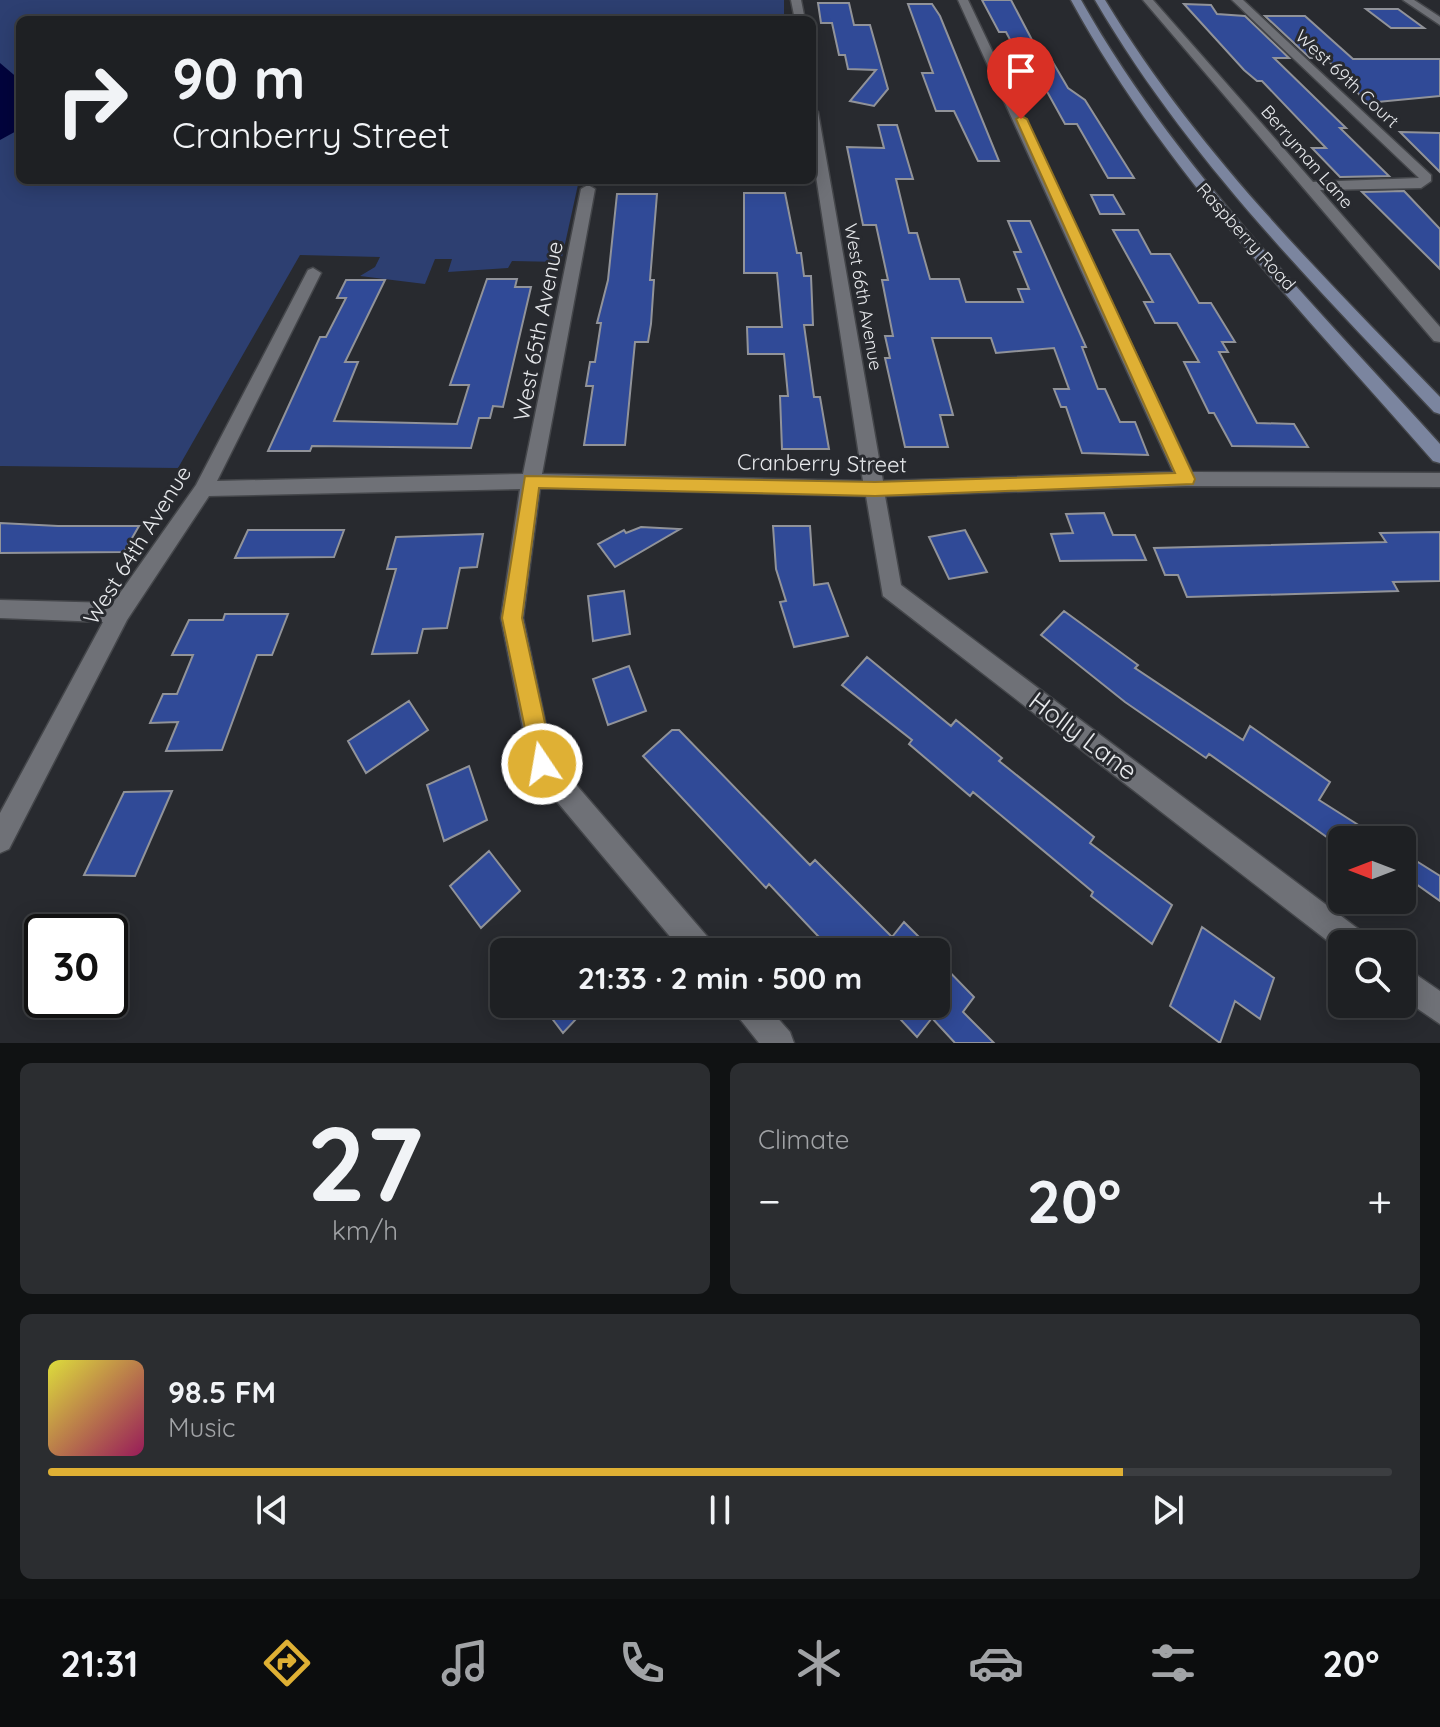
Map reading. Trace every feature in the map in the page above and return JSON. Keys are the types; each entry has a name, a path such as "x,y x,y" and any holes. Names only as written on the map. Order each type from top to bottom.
{"main road":[{"name":"Raspberry Road","path":"1076,0 1111,63 1200,186 1440,456"},
{"name":"Raspberry Road","path":"1100,0 1158,93 1210,159 1440,408"}],"street":[{"path":"963,0 1186,479"},
{"name":"Berryman Lane","path":"1148,0 1440,337"},
{"name":"West 69th Court","path":"1237,0 1426,178 1421,184 1308,186"},
{"path":"1408,0 1440,22"},
{"name":"West 66th Avenue","path":"816,136 875,489"},
{"name":"West 65th Avenue","path":"588,189 531,481 512,618 542,764 690,938"},
{"name":"West 64th Avenue","path":"0,840 119,613 203,489 313,273"},
{"name":"Cranberry Street","path":"203,489 531,481 875,489 1186,479 1440,480"},
{"name":"Holly Lane","path":"875,489 891,590 1337,930"},
{"path":"0,609 119,613"},
{"path":"1416,991 1440,1009"},
{"path":"758,1018 779,1043"}],"shaded area":[{"path":"0,0 784,0 784,16 16,16 16,184 578,184 561,262 512,261 508,268 448,272 452,259 435,259 425,284 360,276 375,267 380,257 300,255 178,468 0,466"},
{"path":"0,63 16,77 16,131 0,140"}],"building":[{"path":"982,0 1011,0 1042,59 1051,59 1068,88 1085,100 1134,178 1108,178 1077,124 1065,124 1034,68 1025,68 1006,32 999,32"},
{"path":"818,3 849,3 854,25 870,25 888,89 874,106 850,101 876,70 848,69 845,55 839,55 832,23 821,23"},
{"path":"908,4 932,4 940,16 999,161 978,161 954,111 936,111 922,73 933,73"},
{"path":"1184,4 1211,5 1217,14 1245,16 1289,58 1274,58 1346,128 1340,128 1389,176 1340,177 1312,148 1326,148 1262,81 1257,81 1244,70"},
{"path":"1366,9 1398,9 1424,28 1391,28"},
{"path":"1265,16 1305,16 1353,59 1440,59 1440,96 1367,103 1326,58 1310,58"},
{"path":"878,125 897,125 913,179 896,179 909,233 917,233 930,279 959,279 966,302 1023,302 1018,289 1029,289 1014,252 1021,252 1008,221 1030,221 1086,347 1082,347 1098,389 1105,389 1120,422 1135,422 1148,455 1082,453 1066,407 1061,407 1054,389 1069,389 1054,348 996,353 991,338 932,338 953,415 940,415 948,447 905,447 885,358 890,358 885,336 893,336 882,280 888,280 876,225 863,225 847,147 884,148"},
{"path":"1400,132 1440,133 1440,172"},
{"path":"1404,191 1440,229 1440,269 1362,192"},
{"path":"744,193 785,193 804,276 811,276 813,325 804,325 814,397 820,397 829,449 782,449 780,396 788,396 784,354 748,354 747,327 782,327 777,273 744,273"},
{"path":"617,194 657,194 650,280 654,280 651,324 648,342 635,342 625,445 584,445 593,386 586,386 590,362 595,362 601,323 597,323 608,280"},
{"path":"1091,195 1113,195 1124,214 1100,214"},
{"path":"1113,230 1138,230 1151,254 1170,254 1199,303 1211,303 1235,342 1222,342 1228,352 1219,352 1257,423 1294,424 1308,447 1232,446 1214,413 1209,413 1184,362 1199,362 1177,323 1155,323 1144,302 1153,302"},
{"path":"487,279 517,279 515,287 531,287 503,407 493,406 490,418 479,418 471,448 312,446 310,451 268,451 320,337 326,337 346,298 337,298 346,280 385,280 345,362 358,362 334,421 457,424 469,385 450,385"},
{"path":"1104,513 1113,535 1135,535 1146,560 1060,561 1051,534 1073,533 1066,514"},
{"path":"0,523 139,526 124,552 0,553"},
{"path":"773,526 810,526 814,585 828,583 848,636 794,647 780,602 786,601 776,569"},
{"path":"641,527 680,529 615,567 598,544 624,530 626,533"},
{"path":"248,530 344,530 334,557 235,558"},
{"path":"965,530 987,572 949,579 929,537"},
{"path":"1440,532 1440,581 1393,582 1398,591 1187,597 1178,575 1165,575 1154,548 1386,542 1380,533"},
{"path":"483,534 477,567 460,568 447,628 423,629 417,653 372,654 396,569 387,569 396,537"},
{"path":"624,591 630,634 593,641 588,596"},
{"path":"1064,611 1138,665 1135,668 1243,740 1250,726 1330,782 1319,800 1360,826 1328,826 1328,838 1209,754 1206,758 1125,702 1041,635"},
{"path":"225,614 288,614 272,655 257,655 222,750 166,751 178,722 150,723 163,694 177,694 193,655 172,655 189,620 223,620"},
{"path":"867,657 951,726 956,720 1002,758 999,761 1094,837 1090,843 1172,905 1152,944 1091,896 1093,892 973,792 970,796 909,744 912,740 842,685"},
{"path":"629,666 646,711 608,725 593,679"},
{"path":"409,701 428,730 366,773 348,741"},
{"path":"672,730 679,730 810,865 815,860 892,937 904,922 920,938 820,938 769,884 766,888 643,756"},
{"path":"469,766 487,820 444,841 427,785"},
{"path":"172,791 135,876 84,875 124,792"},
{"path":"489,851 520,891 481,928 450,886"},
{"path":"1416,861 1440,876 1440,901 1416,884"},
{"path":"1202,927 1274,978 1260,1019 1235,1001 1220,1043 1170,1006"},
{"path":"950,972 974,997 963,1012 994,1043 955,1043 932,1018 950,1018"},
{"path":"552,1018 577,1018 563,1033"},
{"path":"899,1018 932,1018 917,1037"}],"route":[{"path":"542,764 512,618 531,481 875,489 1186,479 1021,119"}]}
